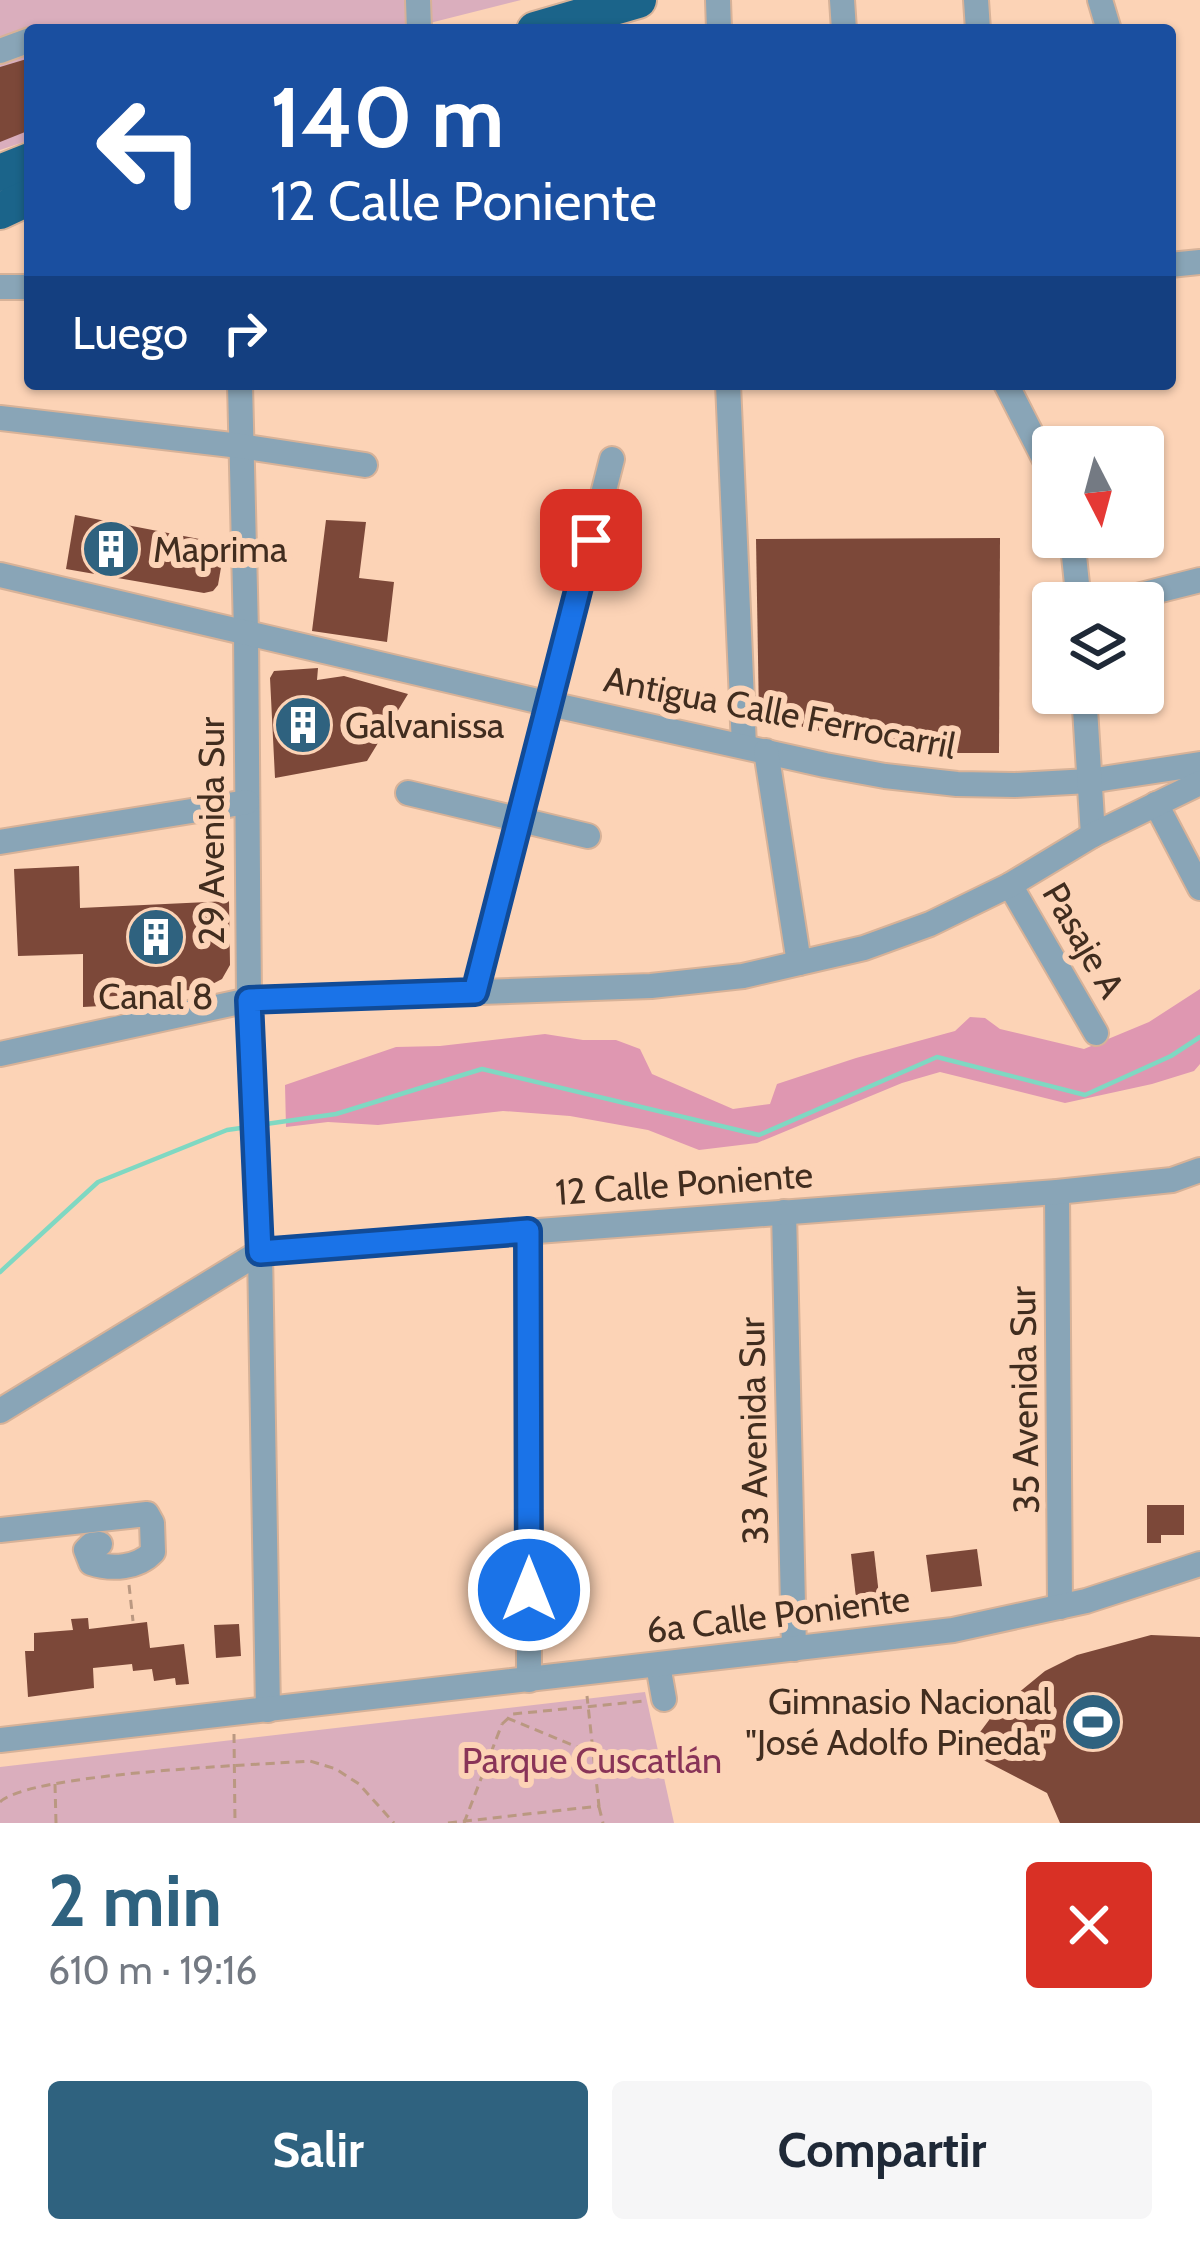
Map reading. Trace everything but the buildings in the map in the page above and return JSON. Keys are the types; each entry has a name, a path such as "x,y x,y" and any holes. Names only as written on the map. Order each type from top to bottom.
{"highway":[{"path":"556,24 638,0"}],"street":[{"name":"29 Avenida Sur","path":"240,390 249,1000 260,1252 268,1710"},
{"path":"728,390 755,748 799,963"},
{"path":"1009,390 1032,435"},
{"path":"0,418 365,465"},
{"path":"475,992 612,459"},
{"name":"Antigua Calle Ferrocarril","path":"0,575 550,704 825,765 910,779 1015,785 1089,781 1200,764"},
{"path":"1164,589 1200,580"},
{"path":"1085,714 1093,835"},
{"path":"0,1054 249,1000 651,986 743,976 864,948 909,932 1010,885 1093,835 1200,783"},
{"path":"408,793 587,836"},
{"path":"0,842 247,802"},
{"path":"1156,804 1200,888"},
{"name":"Pasaje A","path":"1010,885 1096,1033"},
{"name":"12 Calle Poniente","path":"0,1411 260,1252 1057,1192 1172,1180 1200,1170"},
{"name":"35 Avenida Sur","path":"1057,1192 1060,1607"},
{"name":"33 Avenida Sur","path":"784,1212 794,1648"},
{"path":"528,1231 529,1680"},
{"path":"0,1530 100,1532 146,1514 152,1522 153,1552 144,1562 111,1567 92,1563 86,1550 100,1532"},
{"name":"6a Calle Poniente","path":"0,1739 952,1630 1060,1607 1200,1564"},
{"path":"658,1665 664,1699"}],"path":[{"path":"127,1565 133,1621"},
{"path":"464,1823 506,1718 664,1699"},
{"path":"589,1706 602,1823"},
{"path":"234,1714 235,1823"},
{"path":"506,1718 594,1754"},
{"path":"0,1802 8,1794 55,1782 310,1761 336,1769 359,1784 394,1823"},
{"path":"55,1782 56,1823"},
{"path":"448,1823 599,1806"}],"green space":[{"path":"0,0 521,0 426,24 24,24 24,142 0,150"},
{"name":"Parque Cuscatlán","path":"645,1692 674,1823 0,1823 0,1767"}],"shaded area":[{"path":"1200,989 1200,1064 1194,1071 1065,1103 940,1072 757,1143 699,1150 648,1130 570,1116 503,1111 378,1125 328,1122 286,1127 285,1085 396,1047 545,1034 616,1040 640,1049 652,1074 733,1109 770,1104 777,1084 955,1031 970,1017 1084,1049 1149,1022"}],"waterway":[{"path":"266,1124 336,1114 482,1069 759,1135 937,1057 1085,1095 1171,1056 1200,1037"},
{"path":"0,1272 98,1182 227,1130 248,1127"}],"place":[{"name":"Maprima","path":"111,549"},
{"name":"Galvanissa","path":"303,725"},
{"name":"Canal 8","path":"156,937"},
{"name":"Gimnasio Nacional \"José Adolfo Pineda\"","path":"1093,1722"}],"route":[{"path":"529,1590 528,1231 260,1252 249,1000 475,992 591,540"}]}
